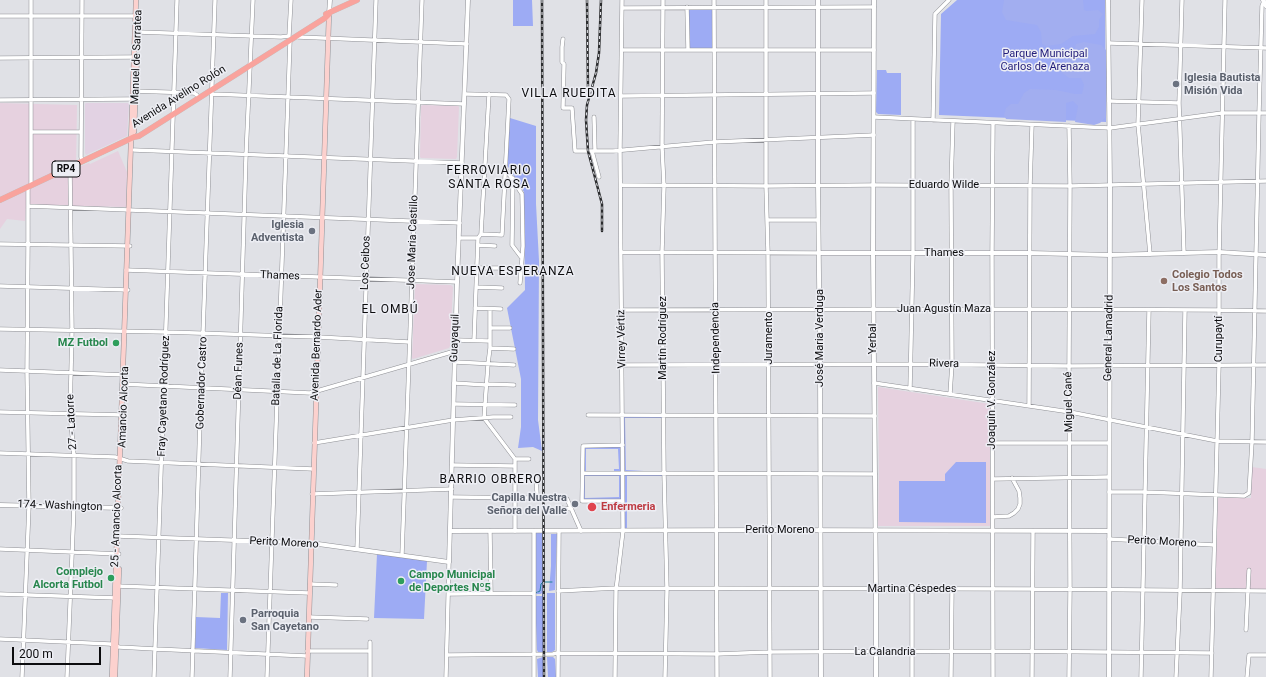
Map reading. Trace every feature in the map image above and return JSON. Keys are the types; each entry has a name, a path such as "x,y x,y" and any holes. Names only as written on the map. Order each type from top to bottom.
{"main road":[{"name":"Manuel de Sarratea","path":"132,138 138,32 137,0"},
{"name":"Avenida Avelino Rolón","path":"173,113 212,90 290,37 325,18 329,14 357,0"},
{"name":"Avenida Bernardo Ader","path":"306,677 329,14"},
{"path":"136,57 137,16"},
{"name":"Avenida Avelino Rolón","path":"132,138 139,136 197,95 212,90"},
{"path":"124,375 129,246 132,100 134,91"},
{"path":"130,210 134,150 132,138"},
{"name":"RP4","path":"0,200 132,138"},
{"name":"Amancio Alcorta","path":"118,554 124,375"},
{"name":"25 - Amancio Alcorta","path":"116,598 118,554"},
{"path":"115,677 116,598"},
{"path":"112,677 115,645"}],"street":[{"path":"22,677 24,594 29,506 27,330 28,206 31,132 31,0"},
{"path":"82,0 82,161"},
{"name":"Fray Cayetano Rodríguez","path":"154,677 177,0"},
{"name":"Gobernador Castro","path":"192,677 215,0"},
{"name":"Déan Funes","path":"230,677 246,155 253,0"},
{"name":"Batalla de La Florida","path":"267,677 291,0"},
{"path":"329,14 330,0"},
{"name":"Los Ceibos","path":"357,549 376,0"},
{"name":"Jose Maria Castillo","path":"402,555 422,0"},
{"name":"Guayaquil","path":"446,677 455,340 468,0"},
{"name":"Virrey Vértiz","path":"615,677 616,588 623,531 622,185 620,150 622,96 622,0"},
{"name":"Martín Rodríguez","path":"663,0 662,147 664,186 662,252 664,474 667,588 665,677"},
{"name":"Independencia","path":"714,0 718,677"},
{"name":"Juramento","path":"766,0 770,677"},
{"name":"José Maria Verduga","path":"818,0 821,677"},
{"name":"Yerbal","path":"874,0 873,364 875,416 876,677"},
{"path":"933,120 935,14 949,0"},
{"name":"General Lamadrid","path":"1108,0 1110,128 1108,677"},
{"path":"1142,0 1138,124 1150,254"},
{"path":"1182,0 1179,118 1184,253"},
{"name":"Curupaytí","path":"1211,677 1219,365 1218,310 1225,0"},
{"path":"1264,0 1266,6"},
{"path":"1109,492 1244,496 1249,493 1252,442 1262,6 1264,0"},
{"path":"687,7 688,50"},
{"path":"622,8 874,7"},
{"path":"0,16 137,16"},
{"path":"138,32 175,32 467,44"},
{"path":"563,39 563,108 572,108 574,151 613,151 714,142 874,135"},
{"path":"1109,43 1266,48"},
{"path":"622,50 874,50"},
{"path":"0,58 136,57"},
{"path":"212,90 249,95 464,104"},
{"path":"134,91 194,93 197,95"},
{"path":"622,96 874,93"},
{"path":"465,94 506,95 510,99 502,235 481,234"},
{"path":"474,340 478,238 481,234 489,94"},
{"path":"0,100 132,100"},
{"path":"1109,101 1179,103"},
{"path":"874,117 993,124 1110,128 1222,113 1266,113"},
{"path":"594,117 594,151 599,177"},
{"path":"910,389 913,253 913,119"},
{"path":"950,394 952,364 951,186 953,121"},
{"name":"Joaquín V. González","path":"993,124 993,677"},
{"path":"1029,406 1030,186 1032,125"},
{"name":"Miguel Cané","path":"1069,126 1069,677"},
{"path":"31,132 81,132"},
{"path":"134,150 462,163"},
{"name":"27 - Latorre","path":"67,677 74,506 74,455 70,413 72,245 70,167"},
{"path":"505,168 513,177 522,194 522,258 520,283"},
{"path":"513,177 512,245 522,258"},
{"name":"Eduardo Wilde","path":"622,185 1070,186 1266,181"},
{"path":"28,206 460,224"},
{"path":"767,220 818,220"},
{"path":"512,222 522,222"},
{"path":"459,238 478,238"},
{"path":"0,244 129,246"},
{"path":"478,245 495,246"},
{"name":"Thames","path":"622,252 1150,254 1219,252 1266,255"},
{"path":"477,268 500,268"},
{"name":"Thames","path":"128,270 457,282"},
{"path":"0,286 127,289"},
{"path":"476,287 502,288"},
{"path":"475,308 501,309"},
{"path":"490,308 490,348 484,418 515,459 515,531"},
{"name":"Juan Agustín Maza","path":"622,310 1070,309 1266,311"},
{"path":"1141,677 1149,310"},
{"path":"1176,677 1180,590 1185,310"},
{"path":"490,328 510,328"},
{"path":"0,329 280,335 410,342"},
{"path":"455,340 490,341"},
{"path":"490,348 514,349"},
{"path":"123,384 316,392 455,351"},
{"path":"455,362 514,365"},
{"name":"Rivera","path":"623,365 1266,365"},
{"path":"0,370 124,375"},
{"path":"454,383 514,385"},
{"path":"874,383 1070,412 1217,441 1266,442"},
{"path":"454,404 515,405"},
{"path":"0,412 122,415"},
{"path":"588,415 875,416"},
{"path":"314,443 453,420 511,417"},
{"path":"992,443 1109,443"},
{"path":"623,445 582,446 582,501 623,501"},
{"path":"0,453 74,455 121,458 128,461 161,463 313,469"},
{"path":"515,459 529,459"},
{"path":"452,465 515,466"},
{"path":"583,473 875,474"},
{"path":"452,497 536,497 536,477"},
{"path":"993,478 1109,477"},
{"path":"993,517 1009,516 1014,514 1018,509 1020,504 1019,490 1012,478"},
{"path":"312,494 452,489"},
{"path":"567,499 581,531"},
{"name":"174 - Washington","path":"0,505 119,508"},
{"path":"562,508 571,509"},
{"name":"Perito Moreno","path":"450,531 1109,531"},
{"path":"490,531 491,593"},
{"path":"534,531 534,677"},
{"path":"558,677 559,531"},
{"path":"1032,677 1033,531"},
{"name":"Perito Moreno","path":"118,536 311,544 449,562"},
{"name":"Perito Moreno","path":"1109,539 1214,545"},
{"path":"0,549 118,554"},
{"path":"1246,630 1249,570"},
{"path":"310,584 336,585"},
{"path":"117,586 309,593"},
{"name":"Martina Céspedes","path":"558,591 616,588 1143,589 1266,591"},
{"path":"912,589 912,677"},
{"path":"950,677 952,589"},
{"path":"449,594 534,593"},
{"path":"0,594 116,598"},
{"path":"309,617 367,619"},
{"path":"0,639 68,641 155,649 268,654 370,651"},
{"path":"370,642 370,677"},
{"name":"La Calandria","path":"534,655 557,653 717,654 821,651 1212,653"},
{"path":"447,655 534,655"},
{"path":"1247,677 1249,655 1266,655"}],"shaded area":[{"path":"1004,0 1083,0 1084,10 1098,10 1103,14 1099,20 1099,27 1095,34 1073,36 1061,44 1046,46 1042,44 1041,32 1037,25 1006,20 1002,12"},
{"path":"1084,42 1101,45 1106,50 1106,117 1100,123 1094,125 1075,122 1078,106 1073,101 1066,103 1066,122 1006,119 1004,115 1006,108 1011,104 1018,104 1024,93 1030,89 1056,90 1082,94 1084,85 1081,78 1069,78 1061,72 1061,65 1065,58 1074,51 1076,44"},
{"path":"0,103 77,105 76,168 89,163 90,164 118,151 127,172 126,207 26,205 25,221 7,219 0,229"},
{"path":"86,103 128,103 127,136 86,155"},
{"path":"421,106 459,107 456,159 420,157"},
{"path":"416,284 451,285 453,287 449,348 413,359 412,358"},
{"path":"878,387 990,404 990,526 878,526"},
{"path":"1252,467 1266,469 1266,589 1215,588 1218,498 1251,498"}],"green space":[{"path":"513,0 532,0 533,26 513,26"},
{"name":"Parque Municipal Carlos de Arenaza","path":"957,0 1105,0 1106,122 939,115 941,14"},
{"path":"688,8 712,8 713,48 689,48"},
{"path":"877,70 886,70 887,73 901,73 901,115 878,114 876,112"},
{"path":"510,118 536,126 536,204 539,261 538,420 542,451 533,447 518,448 521,427 521,379 507,308 525,290 524,192 507,165"},
{"path":"623,416 663,417 625,418 626,470 662,472 625,472"},
{"path":"584,447 621,447 621,472 586,472 584,472","holes":["586,449 618,449 619,469 614,469 614,471 586,472"]},
{"path":"956,462 986,462 986,523 899,522 899,481 945,481 945,474"},
{"path":"625,474 662,474 662,476 627,476 627,529 625,529"},
{"path":"584,475 621,475 621,499 584,499","holes":["585,476 619,476 619,497 585,498"]},
{"path":"535,533 542,533 543,591 541,594 535,594"},
{"path":"551,534 557,534 555,590 549,591 551,566"},
{"name":"Campo Municipal de Deportes Nº5","path":"377,554 427,561 424,619 374,618"},
{"path":"542,592 543,652 538,652 535,596 542,596"},
{"path":"221,593 228,593 227,650 195,648 196,617 220,618"},
{"path":"547,593 555,593 555,650 552,652 547,652"},
{"path":"543,657 543,677 538,677 537,659"},
{"path":"547,657 553,657 555,659 556,677 548,677"}],"waterway":[{"path":"538,592 540,591 541,584 543,582 552,582"}],"railway":[{"path":"542,0 544,677"},
{"path":"587,0 588,91"},
{"path":"601,0 599,53 596,73 587,105 586,120 588,151 602,204 602,231"}],"place":[{"name":"Iglesia Bautista Misión Vida","path":"1176,84"},
{"name":"Iglesia Adventista","path":"312,231"},
{"name":"Colegio Todos Los Santos","path":"1164,281"},
{"name":"MZ Futbol","path":"116,343"},
{"name":"Capilla Nuestra Señora del Valle","path":"575,504"},
{"name":"Enfermeria","path":"592,507"},
{"name":"Complejo Alcorta Futbol","path":"111,578"},
{"name":"Campo Municipal de Deportes Nº5","path":"401,581"},
{"name":"Parroquia San Cayetano","path":"243,620"}],"district":[{"name":"VILLA RUEDITA","path":"569,94"},
{"name":"FERROVIARIO SANTA ROSA","path":"489,178"},
{"name":"NUEVA ESPERANZA","path":"513,272"},
{"name":"EL OMBÚ","path":"390,310"},
{"name":"BARRIO OBRERO","path":"491,480"}]}
